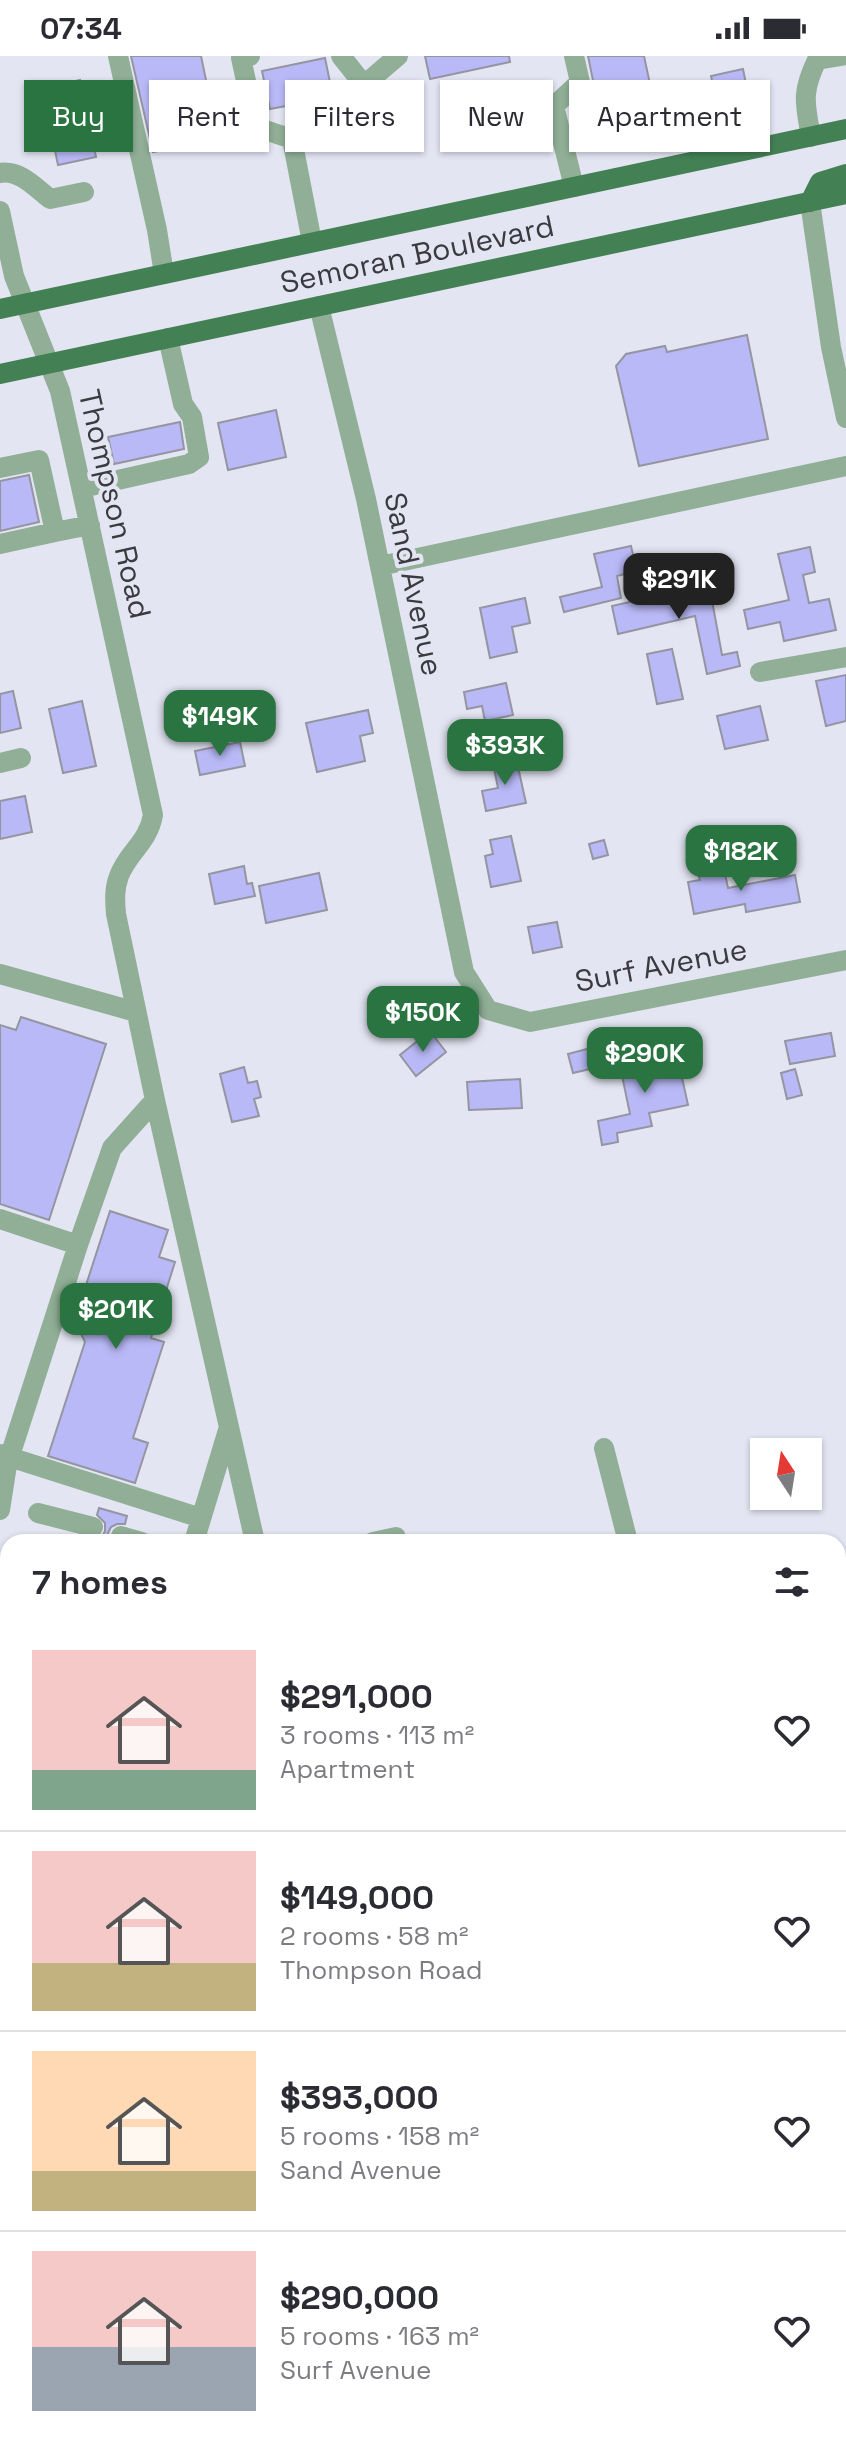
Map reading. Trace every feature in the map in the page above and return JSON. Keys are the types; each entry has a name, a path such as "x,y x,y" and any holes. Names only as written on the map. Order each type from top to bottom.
{"main road":[{"name":"Semoran Boulevard","path":"0,309 846,129"},
{"path":"810,202 814,188 820,182 846,174"},
{"name":"Semoran Boulevard","path":"0,374 846,194"}],"street":[{"path":"118,56 164,274"},
{"path":"250,56 241,58 256,127 285,137"},
{"path":"341,56 360,80"},
{"path":"370,80 398,56"},
{"path":"574,56 580,82 554,106 574,187"},
{"path":"811,137 804,93 817,58 841,56"},
{"path":"295,152 312,242"},
{"path":"0,173 10,171 19,175 50,199 84,192"},
{"path":"810,202 831,347 846,418"},
{"name":"Thompson Road","path":"0,211 14,276 60,391 153,815 150,831 119,873 114,893 136,1012"},
{"name":"Sand Avenue","path":"319,306 380,566 464,972 488,1010"},
{"path":"82,488 189,464 199,457 192,417 183,404 168,338"},
{"path":"0,468 39,460 55,532"},
{"path":"380,566 846,466"},
{"path":"0,544 90,525"},
{"path":"760,672 846,657"},
{"path":"0,763 21,758"},
{"name":"Surf Avenue","path":"488,1010 530,1022 846,960"},
{"path":"0,974 136,1012 253,1534"},
{"path":"0,1510 5,1456 112,1148 155,1100"},
{"path":"0,1219 78,1245"},
{"path":"196,1534 230,1425"},
{"path":"604,1448 626,1534"},
{"path":"5,1456 201,1518"},
{"path":"38,1513 93,1527"}],"building":[{"path":"131,56 201,56 206,80 149,80 149,135"},
{"path":"425,56 509,56 510,62 430,79"},
{"path":"588,56 644,56 649,80 593,80"},
{"path":"325,58 330,80 285,80 285,106 270,109 269,80 264,80 262,71"},
{"path":"743,69 745,80 712,80 711,76"},
{"path":"55,152 95,152 96,157 58,165"},
{"path":"747,335 768,439 639,466 616,366 626,354 665,346 667,352"},
{"path":"276,410 286,457 228,470 218,423"},
{"path":"180,422 184,449 114,464 108,437"},
{"path":"29,475 39,522 0,531 0,481"},
{"path":"631,546 637,571 617,576 621,598 564,612 560,597 602,587 594,554"},
{"path":"810,547 815,572 803,575 809,603 829,599 836,630 784,641 780,622 748,629 744,610 789,600 778,554"},
{"path":"709,584 722,655 737,652 740,666 707,674 695,616 618,634 612,606"},
{"path":"525,598 530,623 512,627 517,652 490,658 480,608"},
{"path":"672,649 683,699 657,704 647,654"},
{"path":"846,675 846,721 826,726 816,681"},
{"path":"506,683 513,715 485,721 482,706 467,709 464,692"},
{"path":"13,691 21,728 0,733 0,694"},
{"path":"82,701 96,766 63,773 49,709"},
{"path":"760,706 768,740 725,749 717,716"},
{"path":"368,710 373,733 360,736 365,761 317,772 306,723"},
{"path":"240,742 245,766 200,775 195,751"},
{"path":"516,758 526,803 486,811 482,791 498,788 493,763"},
{"path":"25,796 32,832 0,839 0,801"},
{"path":"511,836 521,881 491,887 485,856 493,854 490,840"},
{"path":"604,840 608,855 593,859 589,844"},
{"path":"244,866 247,884 252,883 255,896 215,904 209,874"},
{"path":"724,869 728,888 795,875 800,902 746,912 745,904 694,914 688,882 700,880 698,874"},
{"path":"319,873 327,910 266,923 259,886"},
{"path":"557,922 562,947 533,953 528,927"},
{"path":"21,1017 106,1044 49,1220 0,1204 0,1025 16,1030"},
{"path":"430,1031 446,1052 416,1076 400,1055"},
{"path":"831,1033 835,1056 790,1064 785,1041"},
{"path":"602,1045 607,1065 573,1073 568,1054"},
{"path":"646,1055 649,1066 678,1059 688,1105 649,1113 652,1126 617,1133 618,1142 602,1145 598,1121 630,1114 619,1061"},
{"path":"244,1067 248,1083 257,1081 261,1097 254,1099 259,1116 232,1122 220,1074"},
{"path":"795,1069 802,1095 787,1099 781,1073"},
{"path":"520,1079 522,1108 469,1110 467,1082"},
{"path":"110,1211 168,1230 159,1257 175,1262 151,1338 164,1342 133,1438 148,1443 135,1483 48,1456 85,1342 77,1325 77,1313"},
{"path":"99,1508 127,1516 125,1524 117,1524 111,1527 108,1534 104,1534 105,1523 97,1515"}]}
